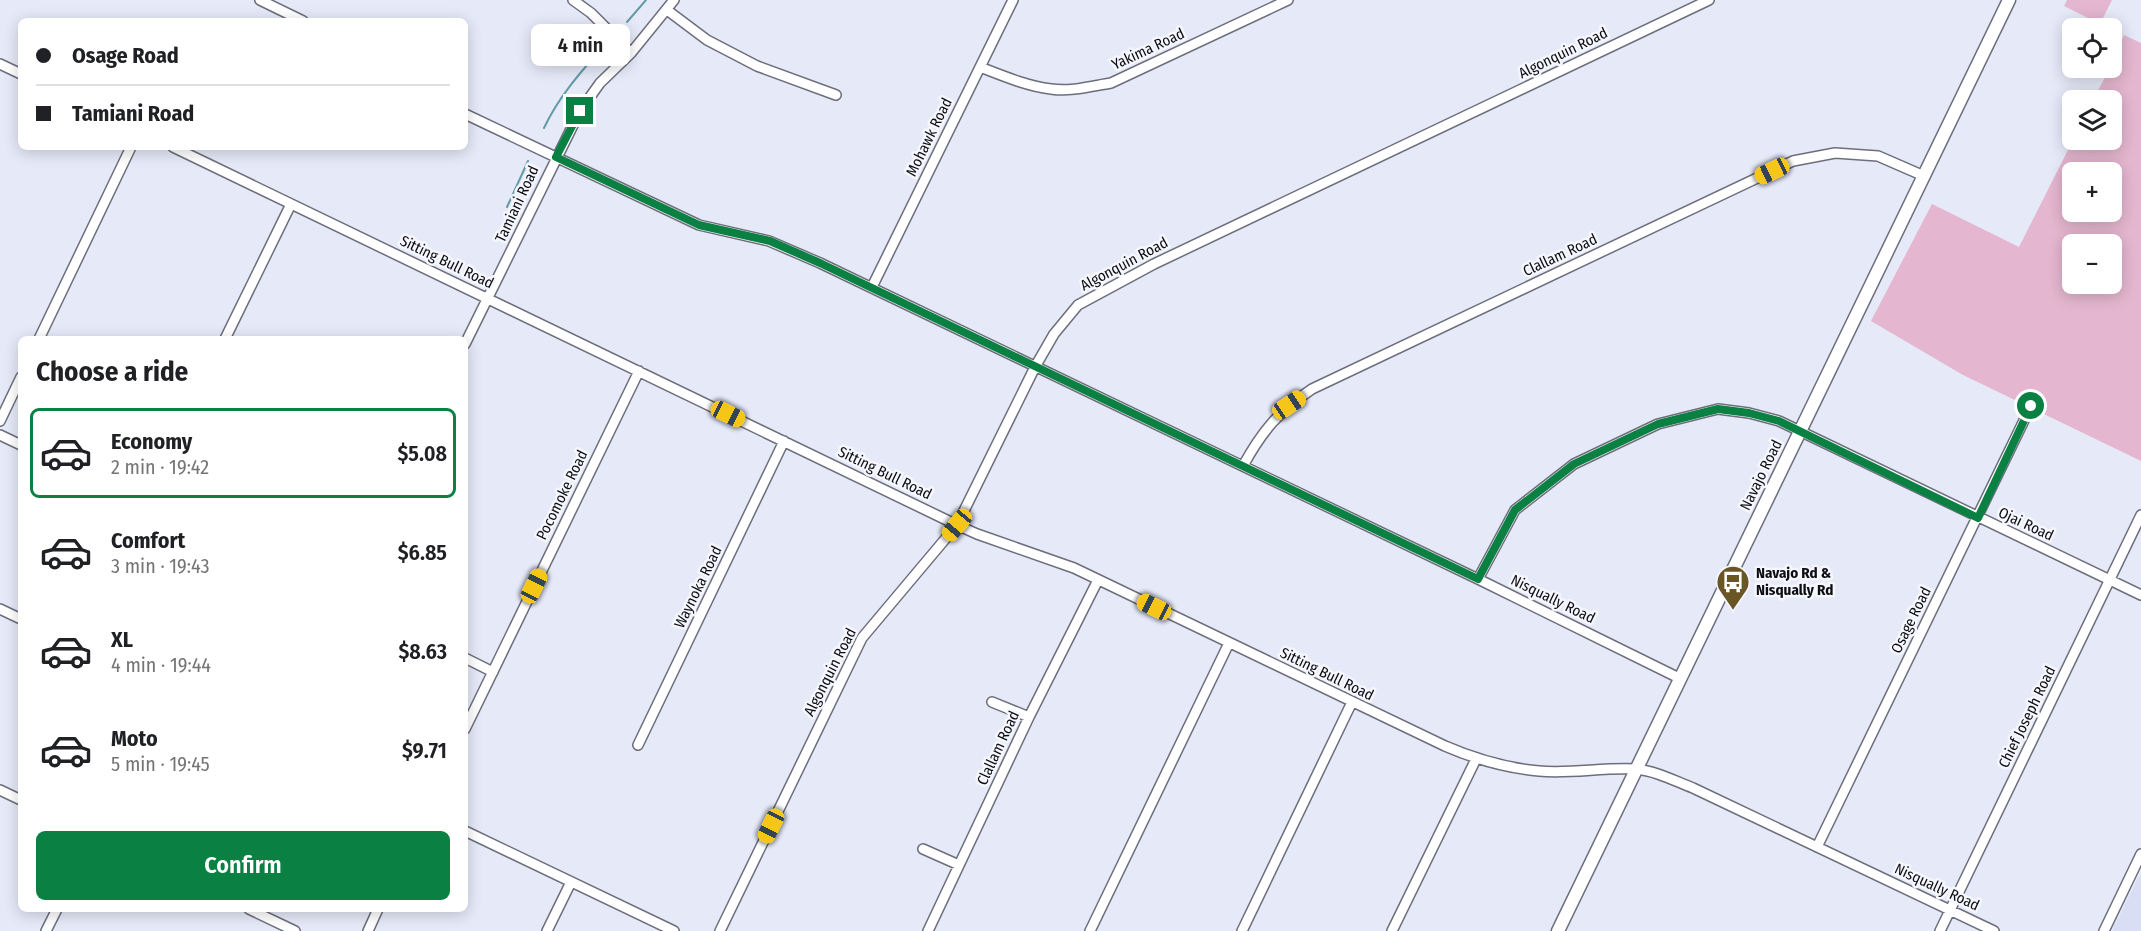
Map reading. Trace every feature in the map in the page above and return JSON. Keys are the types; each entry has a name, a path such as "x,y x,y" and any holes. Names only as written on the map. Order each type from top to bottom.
{"main road":[{"name":"Navajo Road","path":"1558,931 2008,0"}],"street":[{"path":"573,0 591,13 631,53"},
{"name":"Tamiani Road","path":"468,338 580,111 600,83 631,53 674,0"},
{"name":"Mohawk Road","path":"872,287 1013,0"},
{"name":"Yakima Road","path":"980,67 1021,83 1053,90 1111,83 1288,0"},
{"name":"Algonquin Road","path":"720,931 862,638 957,525 1035,367 1054,334 1078,305 1154,264 1709,0"},
{"path":"263,1 297,18"},
{"path":"667,10 707,40 757,66 836,95"},
{"path":"0,64 18,73"},
{"name":"Nisqually Road","path":"468,115 699,225 770,241 872,287 1679,678"},
{"path":"40,336 130,150"},
{"name":"Sitting Bull Road","path":"179,150 957,525 1047,558 1098,580 1476,759 1522,769 1547,771 1636,769"},
{"name":"Clallam Road","path":"1243,466 1270,424 1289,405 1312,389 1793,161 1834,153 1878,156 1924,176"},
{"path":"226,336 291,204"},
{"name":"Pocomoke Road","path":"468,723 639,371"},
{"path":"0,421 18,383"},
{"name":"Osage Road","path":"1817,847 2031,406"},
{"name":"Ojai Road","path":"1478,579 1515,510 1574,464 1658,424 1718,409 1769,418 2141,595"},
{"path":"0,435 18,444"},
{"name":"Waynoka Road","path":"638,745 784,441"},
{"name":"Chief Joseph Road","path":"1940,931 2141,515"},
{"name":"Clallam Road","path":"928,931 1029,717 1098,580"},
{"path":"0,609 18,618"},
{"path":"1090,931 1229,643"},
{"path":"468,660 493,672"},
{"path":"992,702 1029,717"},
{"path":"1242,931 1352,702"},
{"path":"1392,931 1476,759"},
{"name":"Nisqually Road","path":"1636,769 1654,772 1694,788 1994,931"},
{"path":"0,790 18,799"},
{"path":"468,832 674,931"},
{"path":"922,849 959,865"},
{"path":"2104,931 2141,854"},
{"path":"547,931 571,882"},
{"path":"46,931 56,912"},
{"path":"255,912 295,931"},
{"path":"368,931 377,912"}],"shaded area":[{"path":"2067,0 2112,0 2103,18 2088,18 2064,6"},
{"path":"2124,35 2141,43 2141,461 1963,375 1871,321 1932,204 2019,247 2068,150 2122,150 2122,90 2098,90 2105,78 2122,78"},
{"path":"2141,876 2141,931 2112,931 2138,878"}],"waterway":[{"path":"627,22 646,0"},
{"path":"544,128 562,96 601,49"},
{"path":"507,207 528,161"}],"place":[{"name":"Navajo Rd & Nisqually Rd","path":"1733,611"}],"route":[{"path":"580,111 556,157 699,225 770,241 820,263 1478,579 1515,510 1574,464 1658,424 1718,409 1749,413 1779,421 1978,518 2031,406"}]}
